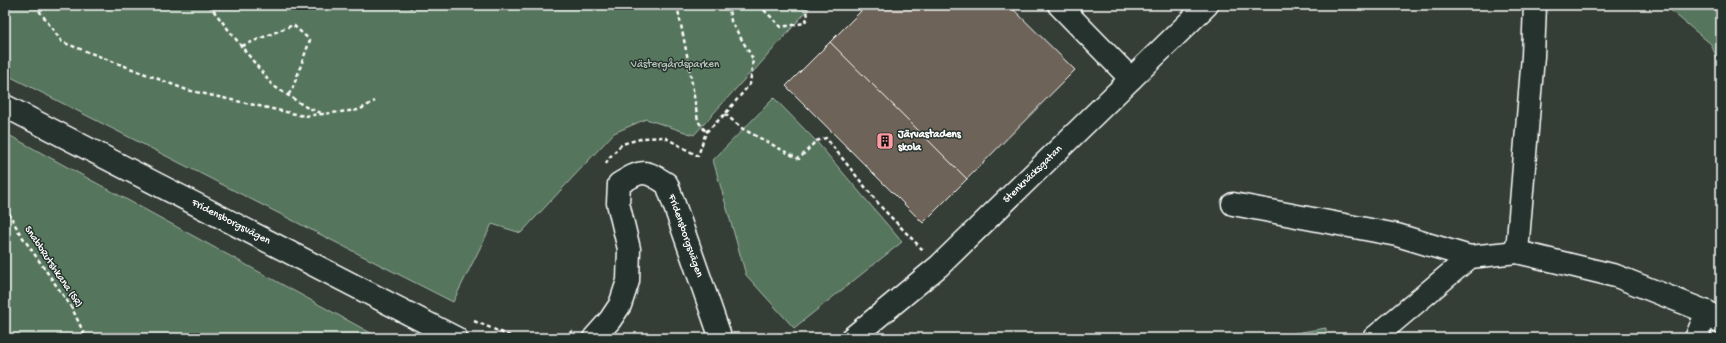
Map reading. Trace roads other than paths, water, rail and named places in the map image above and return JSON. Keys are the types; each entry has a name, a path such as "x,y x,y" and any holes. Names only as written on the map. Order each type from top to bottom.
{"street":[{"path":"1059,5 1131,79"},
{"name":"Stenknäcksgatan","path":"852,338 939,266 1207,5"},
{"path":"1518,252 1533,56 1535,5"},
{"name":"Fridensborgsvägen","path":"5,106 456,338"},
{"name":"Fridensborgsvägen","path":"594,338 610,320 620,304 628,281 629,249 618,203 619,184 636,174 650,173 667,184 719,338"},
{"path":"1233,204 1397,235 1470,258 1518,252 1616,276 1714,318 1696,338"},
{"path":"1374,338 1470,258"}],"place":[{"name":"Järvastadens skola","path":"885,141"}],"park label":[{"name":"Västergårdsparken","path":"675,65"}]}
